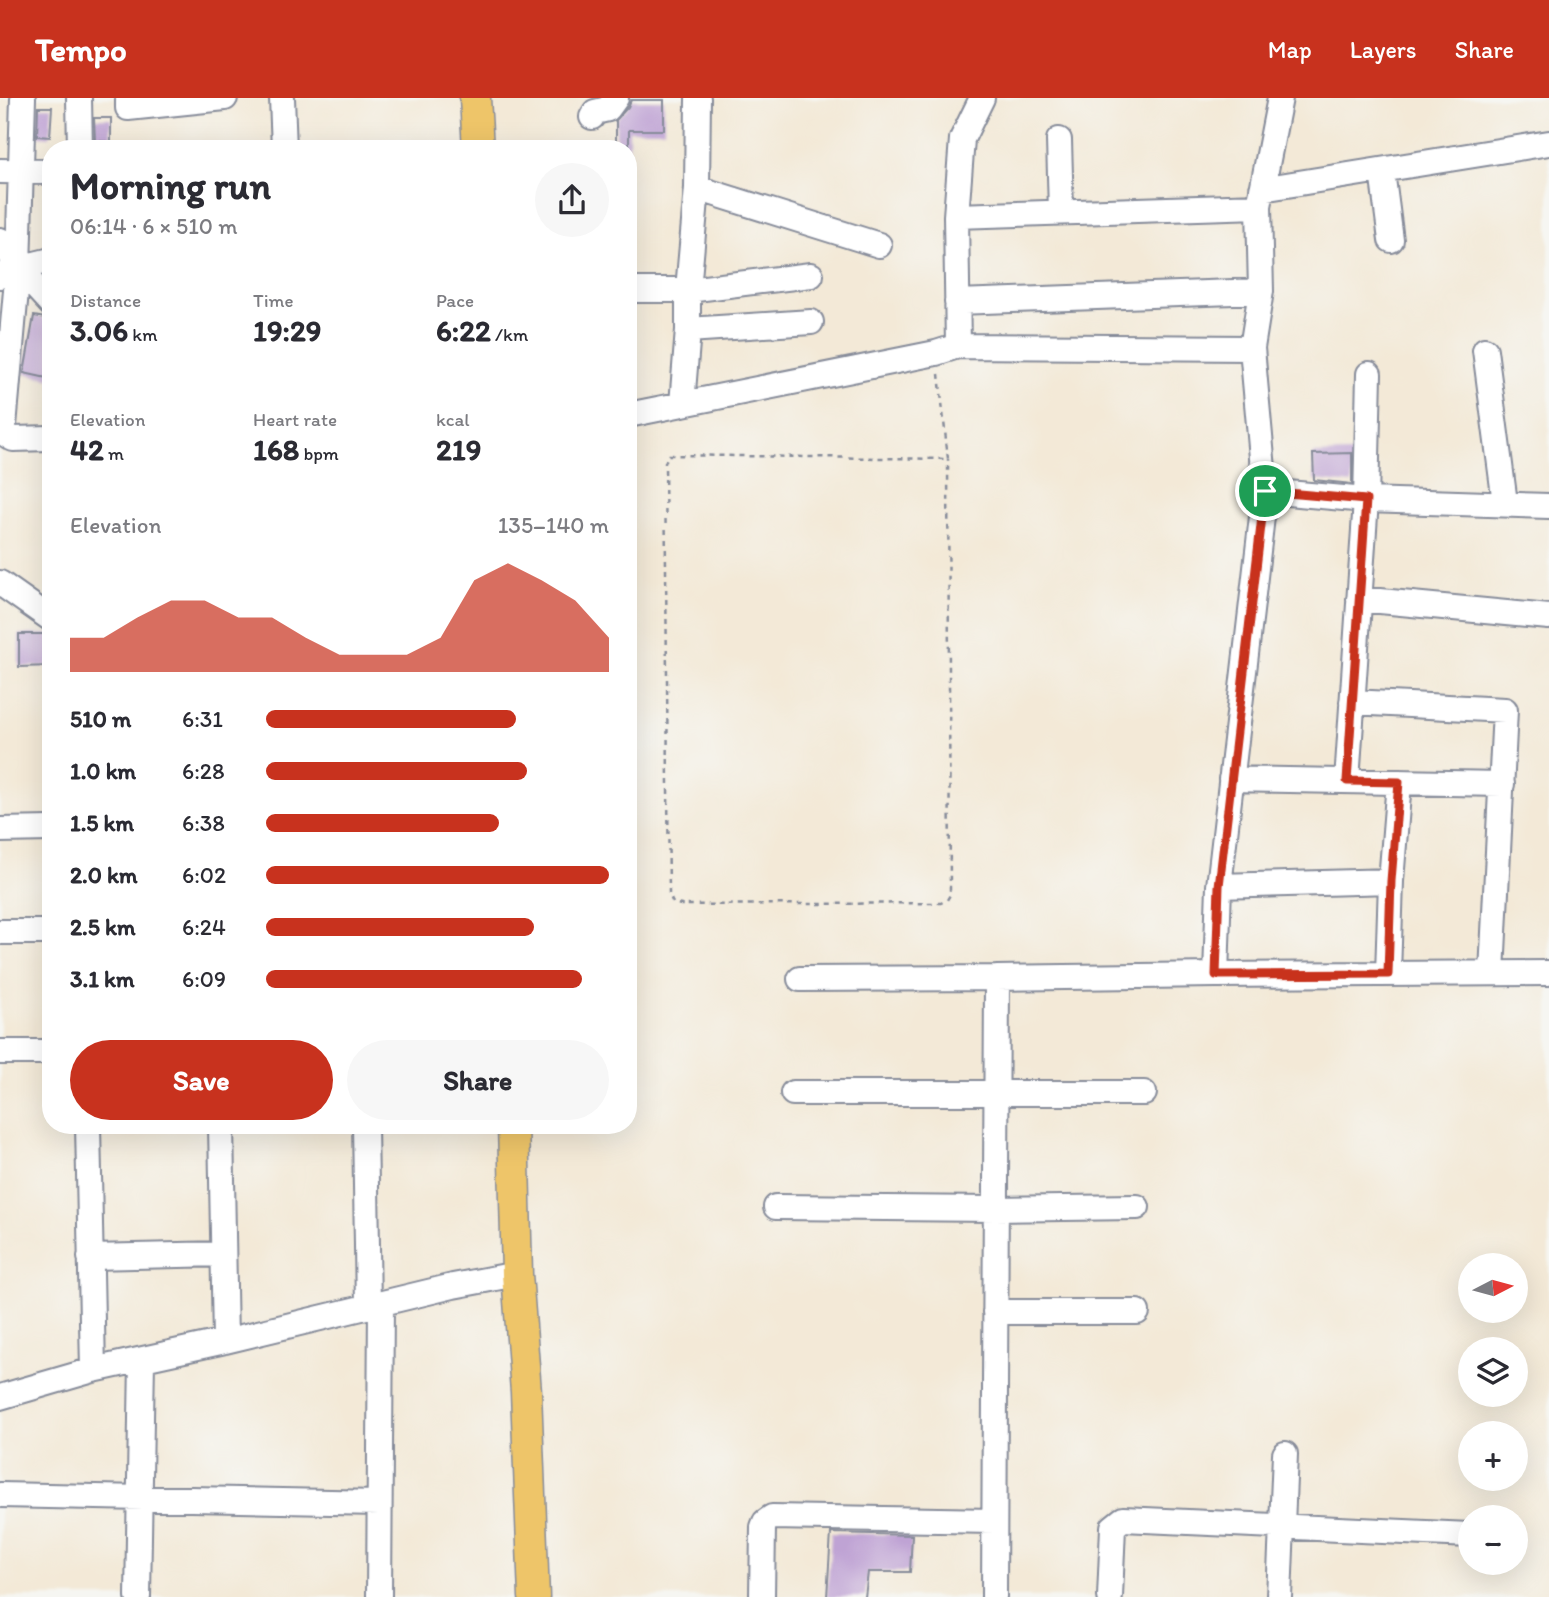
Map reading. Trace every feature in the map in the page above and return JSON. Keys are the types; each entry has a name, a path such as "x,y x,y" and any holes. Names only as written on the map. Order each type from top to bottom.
{"main road":[{"path":"475,98 477,140"},
{"path":"513,1134 517,1274 526,1392 534,1597"}],"street":[{"path":"23,98 10,171 9,272 2,426 5,434 13,439 42,438"},
{"path":"79,98 80,140"},
{"path":"128,98 128,108 225,98"},
{"path":"282,98 284,140"},
{"path":"592,117 595,112 608,109 617,98"},
{"path":"682,404 697,188 698,98"},
{"path":"947,350 957,302 956,216 962,139 982,98"},
{"path":"1216,975 1219,886 1265,491 1252,348 1261,292 1261,198 1280,98"},
{"path":"1059,140 1061,212"},
{"path":"956,216 1061,212 1261,198 1381,171 1549,143"},
{"path":"10,171 42,172"},
{"path":"1381,171 1391,240"},
{"path":"697,188 879,245"},
{"path":"0,240 9,272 42,297"},
{"path":"9,272 42,263"},
{"path":"637,290 688,290 811,275"},
{"path":"957,302 1261,292"},
{"path":"688,330 811,322"},
{"path":"637,413 947,350 1252,348"},
{"path":"1485,350 1505,503"},
{"path":"1347,781 1366,500 1369,374"},
{"path":"1265,491 1366,500 1549,506"},
{"path":"0,583 42,613"},
{"path":"1359,598 1549,617"},
{"path":"1352,702 1505,710 1492,973"},
{"path":"1231,779 1502,784"},
{"path":"1388,974 1391,881 1399,782"},
{"path":"0,830 42,829"},
{"path":"1219,886 1391,881"},
{"path":"0,932 42,932"},
{"path":"800,979 1549,972"},
{"path":"994,1597 997,978"},
{"path":"0,1052 42,1052"},
{"path":"793,1093 1144,1093"},
{"path":"88,1134 93,1370"},
{"path":"221,1134 225,1342"},
{"path":"366,1134 375,1304 379,1597"},
{"path":"776,1207 1137,1207"},
{"path":"90,1256 223,1254"},
{"path":"0,1397 93,1370 225,1342 453,1286 517,1274"},
{"path":"995,1312 1137,1312"},
{"path":"138,1597 142,1360"},
{"path":"1279,1597 1285,1454"},
{"path":"0,1495 379,1503"},
{"path":"762,1597 763,1527 765,1521 772,1517 994,1521"},
{"path":"1110,1597 1114,1527 1123,1519 1458,1534"}],"path":[{"path":"947,350 948,459 950,895 947,900 927,903 673,903 669,895 665,463 668,455 948,459"}],"building":[{"path":"631,100 664,100 664,130 629,130 629,140 616,140 616,120"},
{"path":"38,107 52,107 50,137 37,136"},
{"path":"94,118 111,118 111,140 95,140"},
{"path":"34,316 42,317 42,377 24,373"},
{"path":"1352,453 1352,484 1314,480 1313,454"},
{"path":"19,634 42,634 42,666 19,667"},
{"path":"831,1533 912,1535 910,1572 868,1572 865,1597 827,1597"}],"route":[{"path":"1265,491 1366,500 1347,781 1399,782 1391,881 1388,974 1216,975 1219,886 1265,491"}]}
